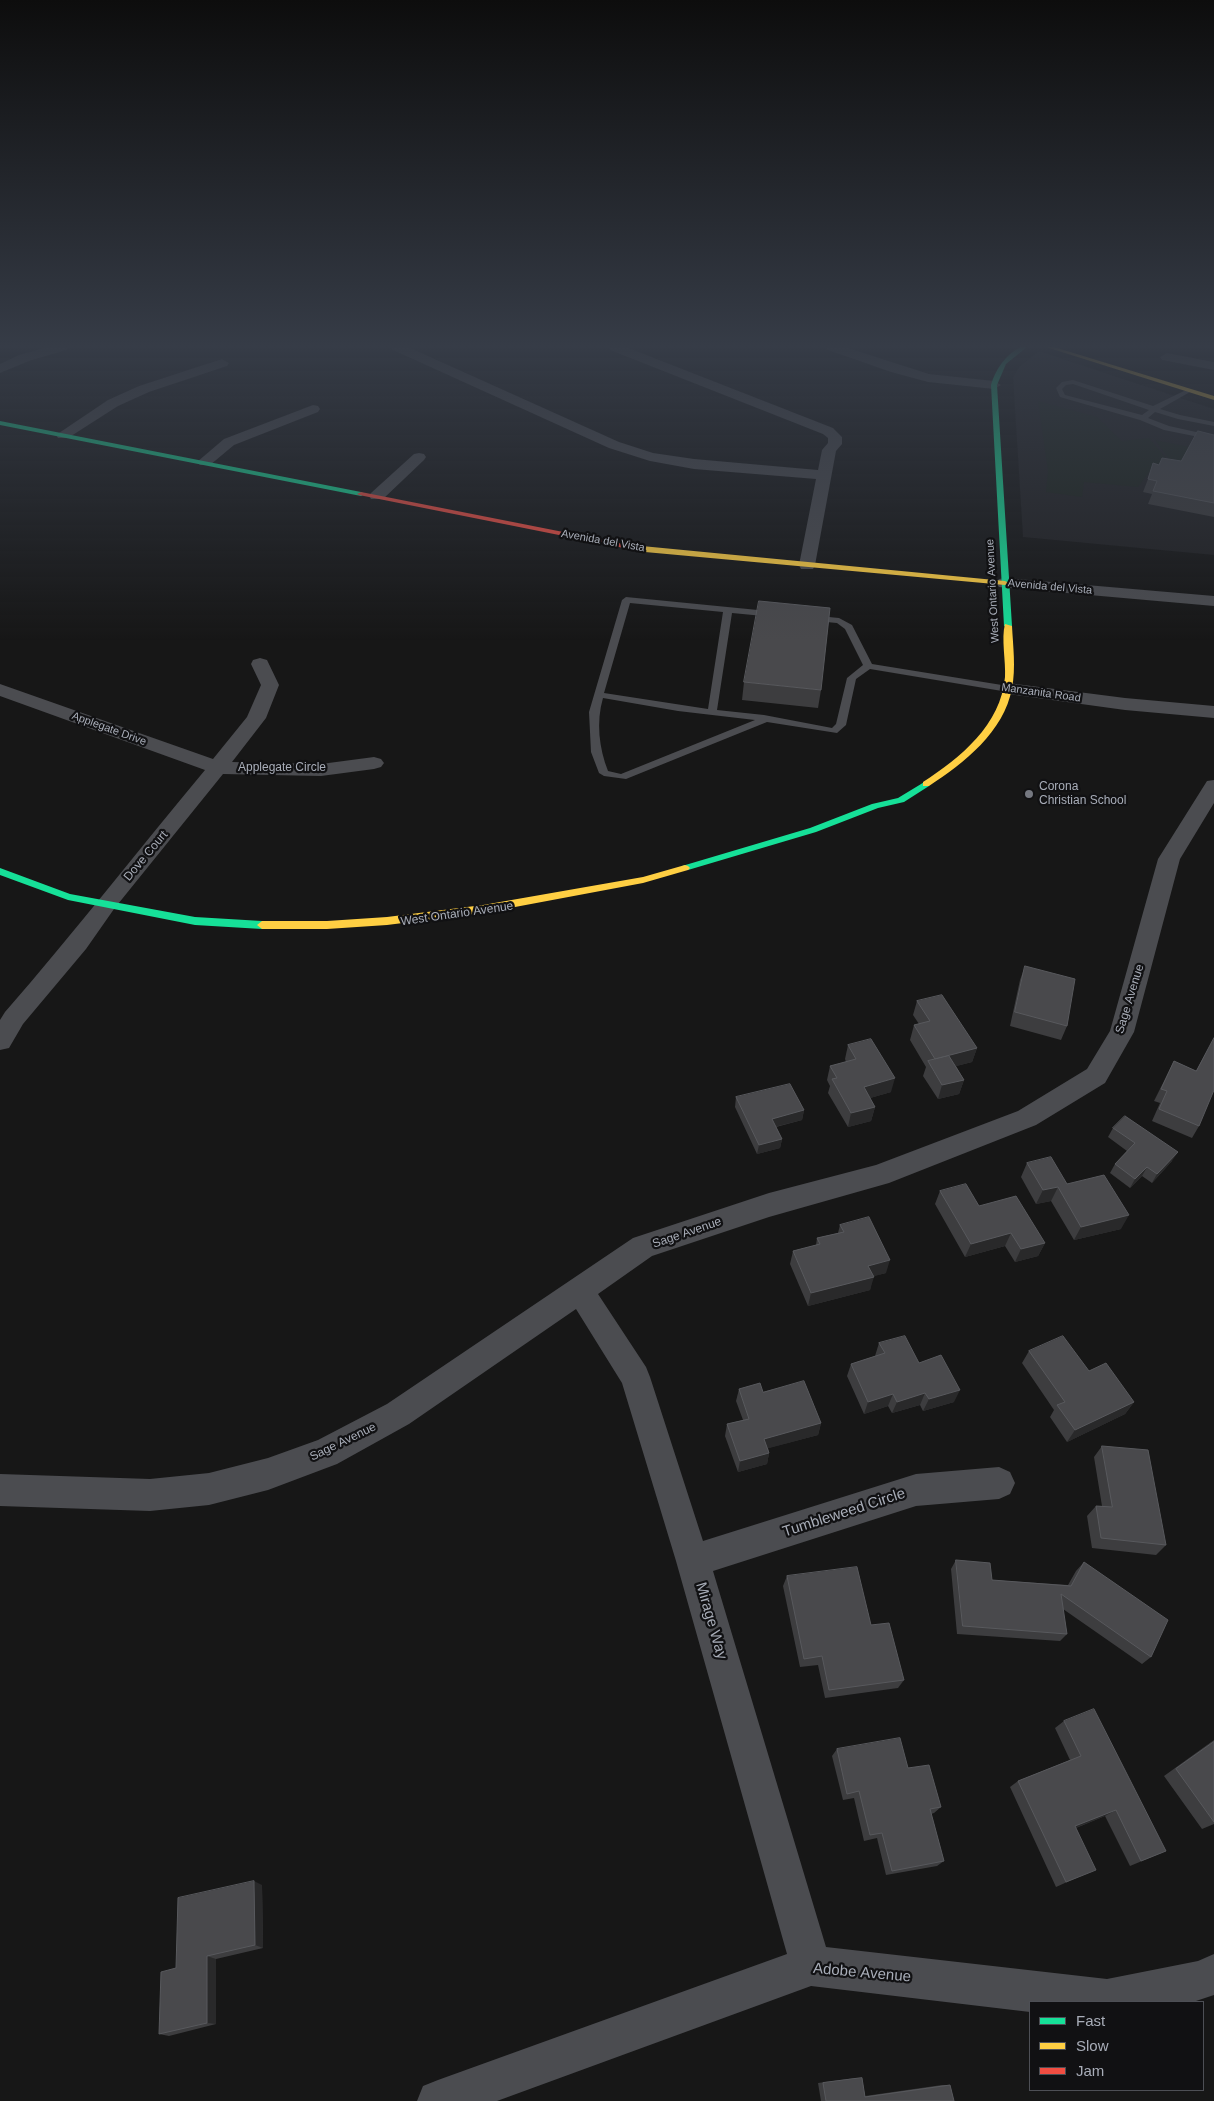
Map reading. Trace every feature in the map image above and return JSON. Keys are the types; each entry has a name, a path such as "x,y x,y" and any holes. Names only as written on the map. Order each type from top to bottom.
{"main road":[{"name":"Avenida del Vista","path":"116,445 646,550 1005,583"},
{"name":"West Ontario Avenue","path":"0,871 68,897 98,916 256,925 328,925 387,921 483,909 643,880 804,833 875,806 901,800 923,787 963,758 987,729 1001,707 1008,689 1010,663 997,445"},
{"name":"West Ontario Avenue","path":"891,812 901,800"}],"street":[{"path":"205,462 225,445"},
{"path":"614,445 650,457 694,464 825,475"},
{"path":"808,565 829,450 834,445"},
{"path":"377,496 419,456"},
{"name":"Avenida del Vista","path":"1005,583 1214,601"},
{"name":"Dove Court","path":"0,1041 14,1018 78,943 219,768 256,718 270,685 260,664"},
{"name":"Manzanita Road","path":"1008,689 1124,704 1214,712"},
{"name":"Applegate Drive","path":"0,690 219,768"},
{"name":"Applegate Circle","path":"219,768 321,770 374,763"},
{"name":"Sage Avenue","path":"0,1490 150,1495 209,1489 268,1474 326,1454 398,1414 643,1247 769,1205 879,1176 1027,1118 1096,1076 1122,1032 1169,859 1214,786"},
{"name":"Mirage Way","path":"579,1289 635,1377 693,1561 811,1966"},
{"name":"Tumbleweed Circle","path":"693,1561 916,1490 999,1483"},
{"name":"Adobe Avenue","path":"438,2101 811,1966 1107,2000 1202,1980 1214,1974"}],"lane":[{"path":"599,695 766,719 834,730 841,725 852,678 868,666 849,627 839,621 626,600 594,712 596,752 604,773 622,776 766,719"},
{"path":"712,712 728,610"},
{"name":"Manzanita Road","path":"868,666 1008,689"}],"shaded area":[{"path":"1017,445 1214,445 1214,555 1023,537"},
{"path":"1044,445 1155,445 1167,459 1153,467 1138,487 1084,482 1082,497 1046,492 1048,471"},
{"path":"1159,445 1189,447 1176,469"}],"building":[{"path":"1190,445 1214,445 1214,503 1153,491 1157,481 1148,479 1153,463 1159,465 1162,458 1181,461"},
{"path":"759,601 830,608 821,690 744,682"},
{"path":"1025,966 1075,979 1067,1026 1015,1012"},
{"path":"942,995 977,1048 935,1059 914,1025 930,1021 917,1001"},
{"path":"1214,1038 1214,1090 1199,1126 1159,1109 1167,1091 1161,1089 1174,1061 1196,1071"},
{"path":"871,1039 895,1078 864,1087 875,1107 851,1113 832,1079 837,1078 830,1066 856,1059 848,1045"},
{"path":"949,1056 964,1080 942,1085 928,1061"},
{"path":"790,1084 804,1110 772,1119 782,1139 759,1145 736,1097"},
{"path":"1125,1116 1178,1152 1157,1174 1147,1167 1135,1179 1115,1164 1135,1143 1113,1128"},
{"path":"1051,1157 1067,1184 1104,1175 1129,1215 1081,1227 1058,1187 1043,1190 1027,1163"},
{"path":"966,1184 979,1206 1016,1196 1045,1243 1021,1249 1011,1233 971,1244 940,1191"},
{"path":"869,1217 890,1260 868,1266 874,1277 811,1293 793,1251 820,1244 817,1238 844,1232 840,1225"},
{"path":"905,1336 919,1363 941,1355 960,1390 929,1399 925,1393 897,1402 893,1394 868,1402 851,1364 885,1353 879,1343"},
{"path":"1063,1336 1089,1371 1106,1363 1134,1402 1075,1430 1057,1405 1065,1402 1029,1351"},
{"path":"804,1381 821,1423 764,1439 769,1453 740,1461 727,1424 749,1419 739,1389 760,1383 763,1392"},
{"path":"1102,1446 1148,1450 1166,1545 1101,1538 1096,1506 1112,1507"},
{"path":"956,1560 990,1563 992,1580 1071,1586 1084,1562 1168,1620 1151,1657 1061,1594 1067,1634 963,1626"},
{"path":"857,1567 871,1625 889,1623 904,1680 829,1690 822,1656 804,1659 787,1576"},
{"path":"1094,1709 1166,1851 1141,1861 1116,1810 1075,1826 1096,1870 1066,1882 1018,1781 1081,1756 1064,1721"},
{"path":"900,1738 908,1768 929,1765 941,1807 930,1809 944,1861 892,1871 882,1833 870,1835 859,1791 847,1794 837,1749"},
{"path":"1214,1742 1214,1822 1176,1769"},
{"path":"254,1881 255,1945 207,1956 207,2023 159,2034 161,1972 176,1968 178,1898"},
{"path":"862,2078 865,2097 950,2085 954,2101 826,2101 823,2083"}],"traffic: fast":[{"path":"112,445 361,494"},
{"path":"997,445 1008,626"},
{"path":"685,868 813,830 875,806 901,800 926,784"},
{"path":"0,871 68,897 195,921 262,925"}],"traffic: slow":[{"path":"624,546 645,550 1005,583"},
{"path":"926,784 964,757 977,743 997,715 1006,696 1009,679 1008,626"},
{"path":"262,925 327,925 387,921 483,909 643,880 685,868"}],"traffic: jam":[{"path":"361,494 624,546"}],"place":[{"name":"Corona Christian School","path":"1029,794"}]}
